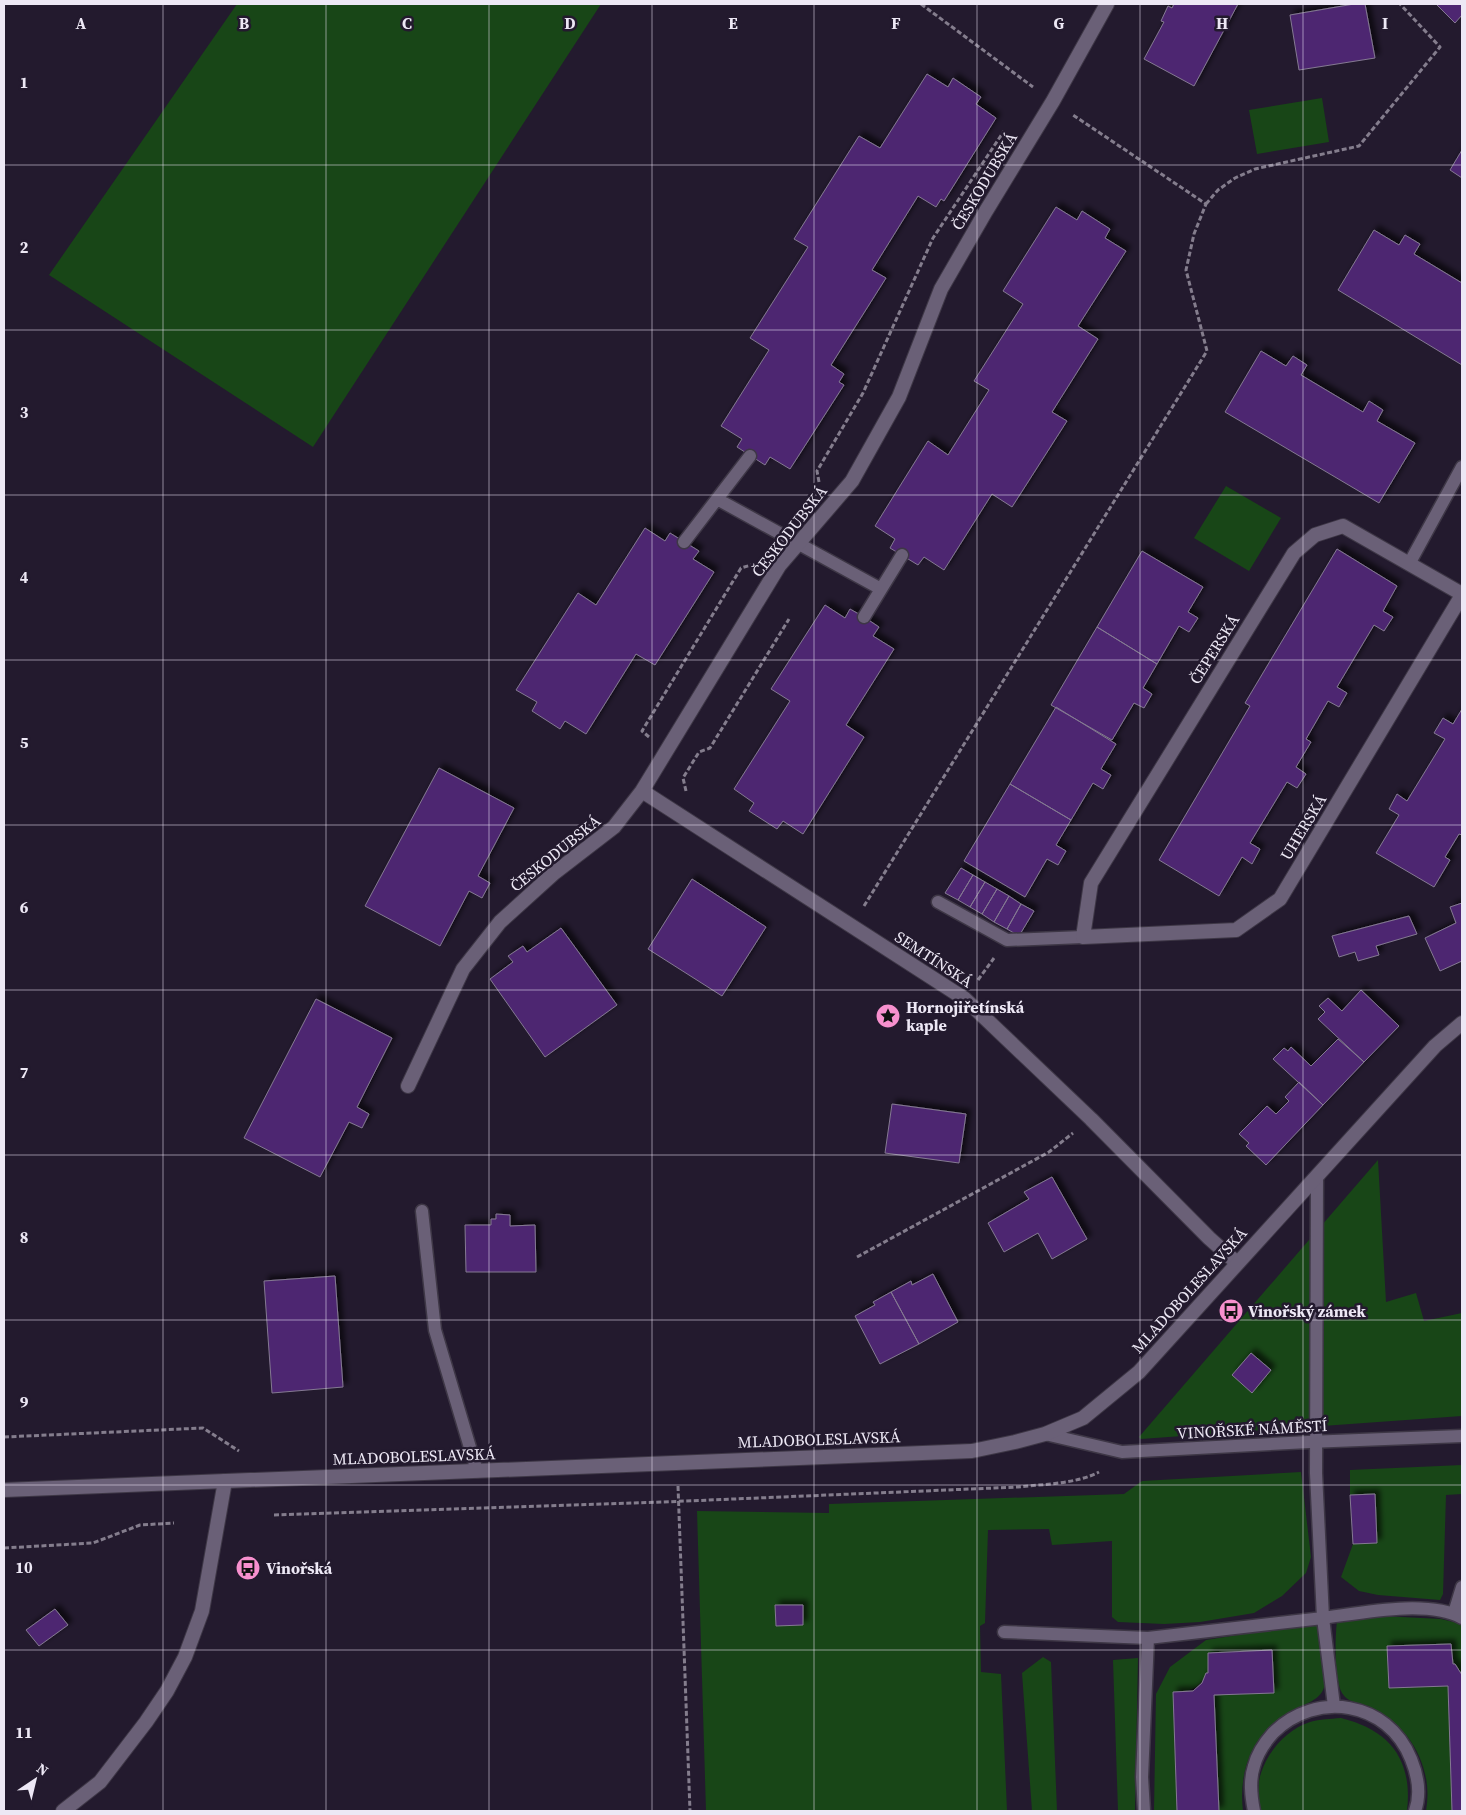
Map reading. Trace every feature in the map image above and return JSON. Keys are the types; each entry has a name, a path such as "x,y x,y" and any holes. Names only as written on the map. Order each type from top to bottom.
{"street":[{"name":"ČESKODUBSKÁ","path":"408,1086 463,969 500,922 552,874 614,827 642,791 779,566 852,481 899,397 941,290 986,211 1053,101 1107,4"},
{"name":"ČEPERSKÁ","path":"1083,937 1091,883 1294,553 1315,534 1343,526 1462,594"},
{"name":"UHERSKÁ","path":"1083,937 1236,930 1280,899 1462,594"},
{"name":"SEMTÍNSKÁ","path":"642,791 965,999 1091,1119 1237,1263"},
{"name":"MLADOBOLESLAVSKÁ","path":"4,1490 972,1450 1045,1434 1083,1418 1139,1372 1435,1046 1462,1023"},
{"path":"63,1811 100,1782 168,1691 185,1657 202,1611 225,1481"}],"lane":[{"path":"684,542 750,456"},
{"path":"1409,564 1462,467"},
{"path":"717,499 881,589"},
{"path":"864,618 902,555"},
{"path":"938,902 1007,940 1083,937"},
{"path":"1317,1176 1316,1473 1323,1618 1334,1706"},
{"path":"422,1211 434,1330 477,1471"},
{"name":"VINOŘSKÉ NÁMĚSTÍ","path":"1045,1434 1122,1452 1462,1436"},
{"path":"1004,1632 1148,1638 1409,1608 1458,1615 1462,1587"},
{"path":"1144,1811 1142,1777 1148,1638"},
{"path":"1254,1811 1250,1792 1254,1766 1265,1742 1284,1722 1308,1710 1334,1706 1362,1710 1388,1725 1407,1747 1417,1773 1418,1802 1415,1811"}],"path":[{"path":"921,4 1053,101 1206,204"},
{"path":"852,926 1208,351 1186,270 1194,234 1206,204 1218,190 1235,178 1255,168 1359,146 1440,46 1400,4"},
{"path":"1028,94 1033,86"},
{"path":"821,487 817,471 863,393 933,238 1007,126"},
{"path":"692,764 642,731 741,568 759,564 782,534"},
{"path":"686,794 683,778 699,752 710,748 789,619"},
{"path":"965,999 1007,940"},
{"path":"857,1257 1049,1152 1091,1119"},
{"path":"4,1437 203,1428 239,1450"},
{"path":"274,1516 1028,1486 1091,1476 1116,1463 1122,1452"},
{"path":"679,1501 690,1811"},
{"path":"4,1548 93,1543 140,1525 174,1523"}],"green space":[{"path":"237,4 601,4 313,447 49,275"},
{"path":"1322,98 1329,142 1257,154 1249,110"},
{"path":"1226,486 1281,518 1249,571 1194,538"},
{"path":"1378,1160 1386,1302 1416,1293 1424,1321 1462,1313 1462,1416 1141,1439 1139,1437","holes":["1251,1353 1271,1370 1252,1392"]},
{"path":"1462,1465 1462,1494 1446,1495 1443,1594 1440,1600 1378,1595 1359,1591 1341,1577 1353,1544 1377,1543 1375,1495 1350,1495 1350,1470"},
{"path":"1301,1472 1311,1557 1306,1573 1282,1596 1254,1613 1200,1622 1164,1624 1118,1622 1112,1617 1112,1541 1052,1545 1049,1529 988,1530 985,1623 980,1626 981,1672 1001,1674 1007,1811 706,1811 697,1511 829,1513 829,1504 1124,1494 1142,1481"},
{"path":"1362,1615 1441,1619 1462,1624 1462,1675 1453,1664 1451,1644 1387,1647 1389,1688 1448,1686 1452,1811 1426,1811 1426,1779 1422,1763 1406,1736 1383,1714 1344,1696 1339,1687 1336,1668 1337,1621"},
{"path":"1318,1622 1325,1680 1323,1689 1317,1698 1278,1720 1258,1741 1251,1753 1243,1781 1243,1811 1219,1811 1214,1695 1273,1693 1272,1650 1208,1653 1208,1673 1197,1687 1173,1693 1177,1811 1154,1811 1156,1694 1170,1667 1206,1640"},
{"path":"1043,1657 1051,1662 1057,1811 1032,1811 1022,1673"},
{"path":"1138,1658 1135,1811 1118,1811 1113,1660"},
{"path":"1341,1718 1373,1730 1395,1750 1402,1762 1406,1777 1408,1793 1407,1811 1260,1811 1259,1781 1266,1762 1277,1745 1292,1731 1310,1722"}],"building":[{"path":"1174,4 1238,4 1194,86 1144,59 1164,22 1161,21 1168,6 1172,8"},
{"path":"1354,4 1365,4 1375,58 1299,70 1290,15"},
{"path":"1436,4 1462,4 1462,15 1455,23"},
{"path":"927,74 948,87 953,78 981,97 976,104 996,118 944,201 941,199 936,207 918,196 872,270 886,278 831,365 844,374 839,382 844,385 790,469 770,457 765,465 737,447 742,439 721,426 769,350 750,338 808,247 794,239 859,136 880,148"},
{"path":"1462,150 1462,178 1450,170"},
{"path":"1056,207 1077,220 1082,211 1110,229 1105,238 1126,251 1078,326 1098,339 1052,412 1067,421 1012,507 992,494 944,570 924,557 918,565 890,548 895,539 875,526 928,441 948,455 989,390 974,381 1023,304 1003,291"},
{"path":"1374,230 1399,245 1405,235 1420,244 1414,254 1462,283 1462,365 1338,290"},
{"path":"1261,351 1286,366 1293,356 1307,365 1301,375 1363,412 1369,401 1383,410 1377,421 1415,443 1379,503 1225,412"},
{"path":"645,528 665,541 670,533 699,551 693,559 714,572 655,665 636,654 586,734 565,721 560,729 532,711 537,702 516,690 578,593 596,605"},
{"path":"1337,549 1397,586 1383,611 1393,617 1384,631 1374,625 1337,687 1347,693 1339,707 1328,701 1306,739 1311,742 1296,767 1306,774 1297,788 1287,782 1250,843 1260,849 1252,864 1242,857 1219,896 1159,860 1250,706 1245,703"},
{"path":"1142,551 1203,587 1188,612 1198,618 1189,632 1179,626 1157,664 1097,627"},
{"path":"825,605 845,618 850,609 864,617 879,627 873,636 894,649 846,725 864,737 803,834 783,821 777,829 749,811 754,803 734,789 790,701 771,689"},
{"path":"1097,627 1157,664 1143,688 1152,694 1144,708 1134,703 1112,740 1051,705"},
{"path":"1056,707 1116,744 1101,769 1111,775 1103,789 1093,783 1071,820 1010,784"},
{"path":"1462,709 1462,835 1459,834 1445,857 1450,860 1434,887 1376,853 1399,815 1389,809 1397,794 1407,801 1445,739 1434,733 1443,718 1453,724"},
{"path":"439,768 514,808 478,876 490,883 482,898 469,891 440,946 365,906"},
{"path":"1010,784 1071,820 1056,845 1066,851 1058,865 1047,859 1025,897 964,861"},
{"path":"961,868 973,875 958,900 945,893"},
{"path":"973,875 985,882 970,907 958,900"},
{"path":"692,879 766,927 722,996 648,949"},
{"path":"985,882 997,889 982,914 970,907"},
{"path":"997,889 1009,896 994,922 982,914"},
{"path":"1009,896 1021,904 1007,929 994,922"},
{"path":"1462,903 1462,961 1440,971 1425,938 1456,923 1450,907"},
{"path":"1021,904 1034,911 1019,936 1007,929"},
{"path":"1409,916 1417,934 1376,946 1379,955 1358,961 1355,952 1339,957 1332,936"},
{"path":"561,928 617,1005 545,1057 490,979 513,962 508,956 523,946 527,952"},
{"path":"1361,990 1399,1026 1364,1062 1318,1019 1325,1012 1319,1006 1328,998 1342,1011"},
{"path":"316,999 392,1038 357,1107 369,1114 362,1128 349,1122 320,1177 244,1138"},
{"path":"1338,1039 1364,1062 1323,1105 1273,1059 1284,1048 1288,1051 1291,1047 1311,1066"},
{"path":"1299,1082 1323,1105 1266,1165 1246,1146 1249,1143 1239,1134 1267,1106 1276,1114 1289,1101 1285,1097"},
{"path":"892,1104 966,1114 959,1163 885,1153"},
{"path":"1052,1177 1087,1239 1052,1259 1038,1233 1004,1252 988,1223 1029,1199 1024,1192"},
{"path":"496,1214 510,1215 510,1226 535,1225 536,1272 466,1272 465,1225 491,1225 491,1219 496,1219"},
{"path":"933,1274 958,1322 919,1344 891,1292 911,1281 912,1285"},
{"path":"335,1276 343,1387 272,1393 264,1281"},
{"path":"891,1292 919,1344 880,1364 855,1316 875,1305 873,1302"},
{"path":"1251,1353 1271,1370 1252,1393 1232,1375"},
{"path":"1375,1494 1377,1543 1353,1544 1350,1495"},
{"path":"775,1605 803,1605 803,1625 776,1626"},
{"path":"55,1609 68,1625 39,1646 26,1630"},
{"path":"1451,1644 1453,1664 1455,1664 1462,1675 1462,1811 1452,1811 1448,1686 1389,1688 1387,1646"},
{"path":"1272,1650 1274,1693 1214,1695 1219,1811 1177,1811 1173,1692 1193,1691 1202,1683 1206,1673 1208,1673 1208,1653"}],"place":[{"name":"Hornojiřetínská kaple","path":"888,1016"},
{"name":"Vinořský zámek","path":"1231,1311"},
{"name":"Vinořská","path":"248,1568"}]}
